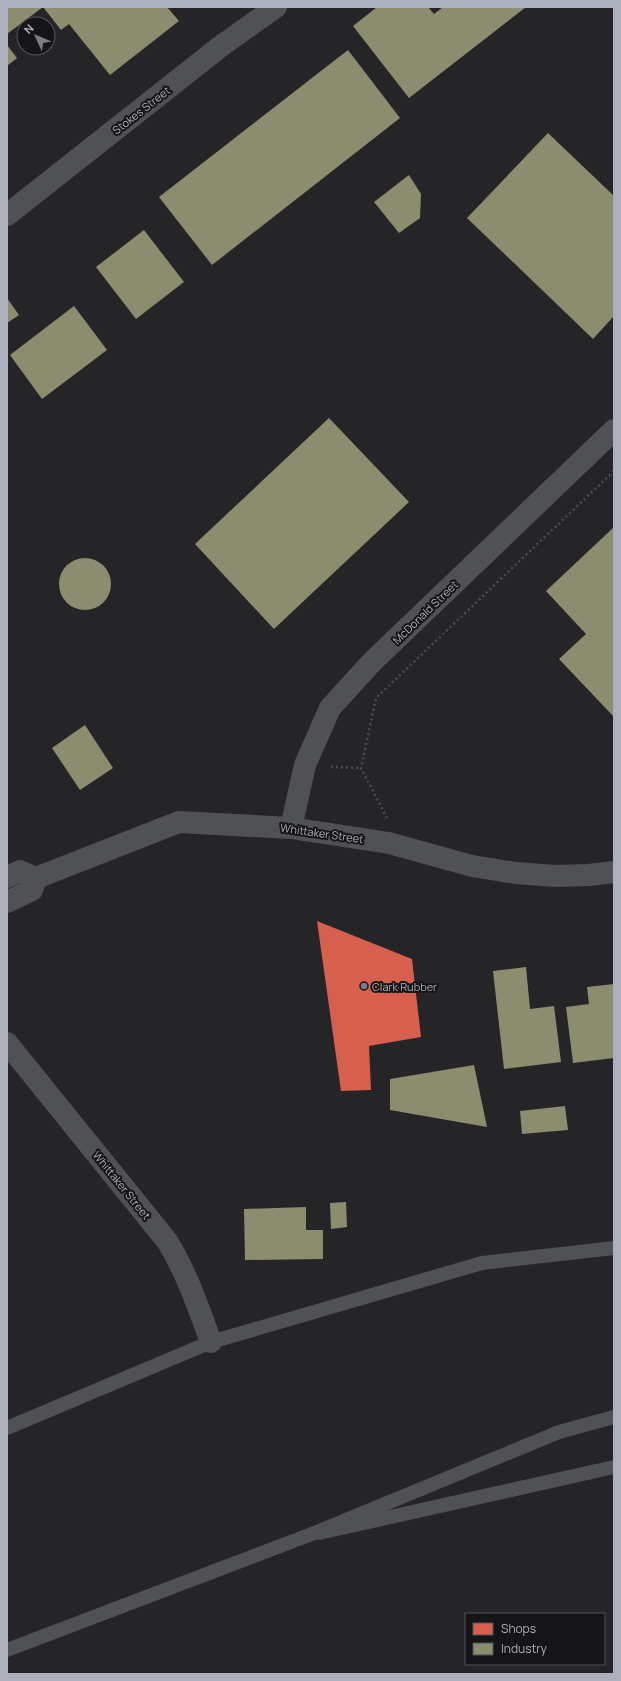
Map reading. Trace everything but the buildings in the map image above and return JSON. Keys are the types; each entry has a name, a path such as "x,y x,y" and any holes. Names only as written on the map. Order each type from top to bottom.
{"street":[{"name":"Stokes Street","path":"7,215 221,46 276,7"},
{"name":"McDonald Street","path":"291,828 306,765 330,708 372,662 614,430"},
{"name":"Whittaker Street","path":"36,878 179,822 291,828 389,843 472,866 516,873 556,876 589,875 614,872"},
{"path":"7,877 20,871 36,878 32,890 7,902"},
{"name":"Whittaker Street","path":"7,1043 167,1241 180,1263 211,1342"}],"lane":[{"path":"7,1428 211,1342 482,1263 614,1248"},
{"path":"7,1650 317,1532 559,1432 614,1417"},
{"path":"317,1532 320,1533 614,1467"}],"path":[{"path":"387,819 361,768 376,698 614,471"},
{"path":"306,765 361,768"}],"shaded area":[{"path":"7,7 614,7 614,1674 7,1674"}],"place":[{"name":"Clark Rubber","path":"364,986"}]}
